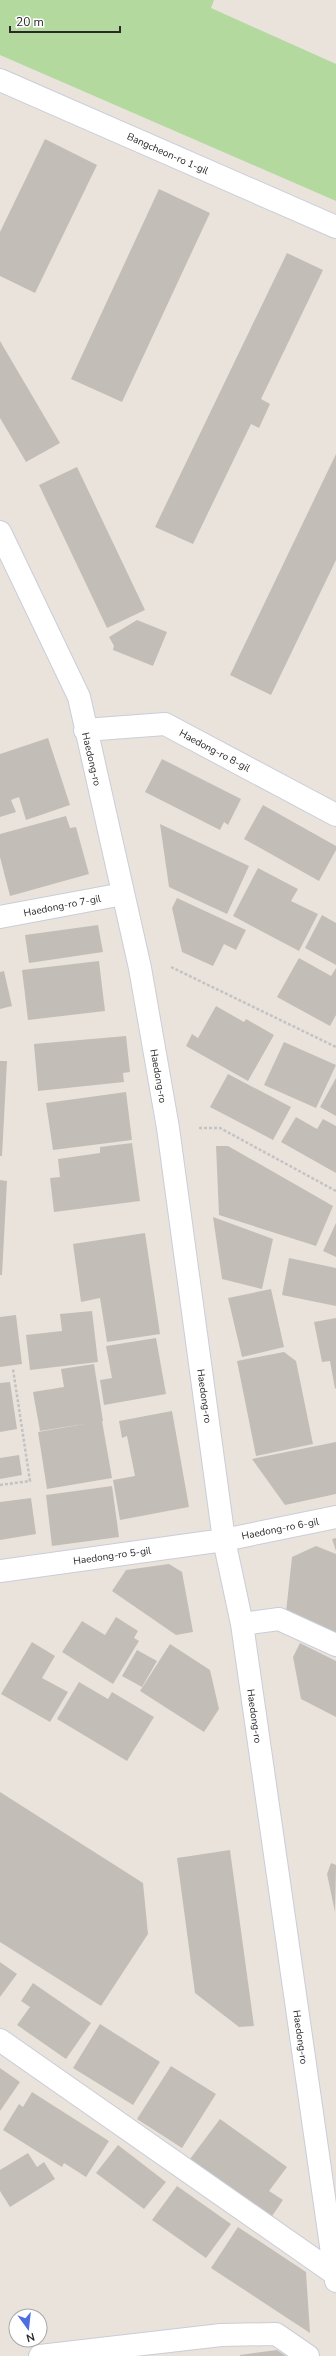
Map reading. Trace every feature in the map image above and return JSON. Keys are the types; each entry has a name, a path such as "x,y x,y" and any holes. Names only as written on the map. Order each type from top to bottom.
{"street":[{"name":"Bangcheon-ro 1-gil","path":"0,80 336,227"},
{"name":"Haedong-ro","path":"0,532 79,697 85,730 140,968 168,1128 224,1540 242,1624 331,2209 336,2277"},
{"name":"Haedong-ro 8-gil","path":"85,730 165,724 336,815"},
{"name":"Haedong-ro 7-gil","path":"0,917 123,894"},
{"name":"Haedong-ro 6-gil","path":"224,1540 336,1517"},
{"name":"Haedong-ro 5-gil","path":"0,1571 224,1540"},
{"path":"242,1624 279,1619 336,1645"},
{"path":"0,2040 336,2277"},
{"path":"40,2356 221,2335 276,2334 308,2356"}],"path":[{"path":"140,968 174,967 336,1047"},
{"path":"168,1128 220,1128 336,1191"},
{"path":"0,1485 30,1481 13,1369"}],"green space":[{"path":"0,0 214,0 211,8 336,64 336,201 0,55"}],"building":[{"path":"45,139 97,165 35,293 0,276 0,232"},
{"path":"159,189 210,213 122,402 71,379"},
{"path":"287,253 323,270 261,399 270,404 259,428 251,424 193,544 155,527"},
{"path":"0,341 60,443 26,462 0,418"},
{"path":"336,454 336,560 271,695 230,675"},
{"path":"77,467 145,610 107,628 39,485"},
{"path":"137,620 167,632 153,666 113,650 114,646 109,637"},
{"path":"48,738 70,805 26,820 19,797 11,800 16,812 0,817 0,754"},
{"path":"162,759 241,799 228,825 224,822 220,830 145,792"},
{"path":"263,805 336,846 336,850 319,881 244,839"},
{"path":"66,816 70,828 76,827 89,874 10,896 0,857 0,834"},
{"path":"160,824 249,866 227,914 169,887"},
{"path":"258,868 298,889 291,901 318,914 299,951 233,916"},
{"path":"177,898 246,930 236,950 224,944 213,966 182,952 172,908"},
{"path":"322,915 336,923 336,965 305,948"},
{"path":"98,925 103,952 29,963 25,935"},
{"path":"299,958 331,976 336,968 336,1015 330,1026 277,997"},
{"path":"99,961 105,1011 28,1020 22,970"},
{"path":"4,971 12,1006 0,1009 0,972"},
{"path":"216,1006 244,1022 246,1019 274,1035 248,1081 186,1046 192,1034 198,1038"},
{"path":"126,1036 130,1072 123,1073 124,1082 38,1091 34,1044"},
{"path":"284,1042 336,1065 316,1108 264,1085"},
{"path":"0,1061 7,1061 2,1156 0,1156"},
{"path":"228,1074 291,1107 273,1140 210,1107"},
{"path":"336,1078 336,1116 320,1107"},
{"path":"126,1092 132,1140 53,1150 46,1103"},
{"path":"296,1117 317,1129 323,1119 336,1126 336,1173 281,1142"},
{"path":"132,1143 140,1201 54,1212 50,1178 60,1177 58,1159 100,1153 100,1147"},
{"path":"216,1146 228,1146 333,1206 316,1246 219,1215"},
{"path":"0,1180 7,1181 2,1275 0,1275"},
{"path":"213,1217 273,1239 262,1289 222,1279"},
{"path":"336,1223 336,1257 323,1251"},
{"path":"145,1233 160,1334 107,1342 100,1298 81,1302 73,1244"},
{"path":"289,1258 336,1268 336,1306 282,1295"},
{"path":"271,1289 284,1347 242,1357 228,1298"},
{"path":"92,1311 98,1362 30,1370 26,1335 62,1331 60,1314"},
{"path":"16,1315 22,1364 0,1367 0,1317"},
{"path":"336,1318 335,1389 330,1361 322,1362 314,1322"},
{"path":"156,1338 166,1394 104,1405 100,1380 112,1378 106,1346"},
{"path":"284,1352 296,1361 313,1444 256,1456 237,1361"},
{"path":"94,1364 103,1421 40,1431 33,1392 64,1387 61,1369"},
{"path":"10,1382 17,1429 0,1432 0,1383"},
{"path":"172,1411 189,1507 120,1520 113,1480 135,1476 127,1436 122,1438 119,1421"},
{"path":"102,1421 112,1478 47,1489 38,1432"},
{"path":"336,1442 336,1494 285,1505 252,1459"},
{"path":"19,1455 22,1475 0,1479 0,1458"},
{"path":"112,1486 119,1537 52,1546 46,1495"},
{"path":"31,1498 36,1534 0,1540 0,1502"},
{"path":"336,1538 336,1551 332,1539"},
{"path":"316,1546 336,1554 336,1633 286,1612 292,1557"},
{"path":"169,1564 182,1572 193,1632 176,1635 112,1591 126,1570"},
{"path":"116,1617 138,1631 134,1638 139,1641 113,1684 62,1652 82,1621 105,1635"},
{"path":"32,1642 55,1656 42,1678 68,1692 50,1722 1,1694"},
{"path":"300,1643 336,1661 336,1717 301,1699 293,1657"},
{"path":"170,1644 210,1670 219,1709 204,1732 140,1691"},
{"path":"137,1650 157,1661 142,1687 122,1676"},
{"path":"79,1682 108,1699 112,1692 154,1717 127,1761 57,1719"},
{"path":"0,1792 143,1883 148,1934 101,2006 0,1942"},
{"path":"230,1850 254,2026 239,2027 195,1993 177,1858"},
{"path":"331,1863 336,1865 335,1912 327,1874"},
{"path":"0,1962 17,1974 0,1997"},
{"path":"33,1983 91,2023 66,2059 17,2025 30,2007 21,2001"},
{"path":"100,2024 160,2062 133,2105 73,2068"},
{"path":"171,2066 216,2094 182,2148 137,2119"},
{"path":"0,2068 20,2082 0,2111"},
{"path":"32,2092 109,2141 86,2177 64,2163 62,2167 3,2130 19,2104 23,2107"},
{"path":"220,2119 287,2167 269,2191 283,2200 270,2219 190,2159"},
{"path":"118,2145 166,2182 144,2209 96,2173"},
{"path":"28,2153 37,2167 44,2162 55,2179 10,2207 0,2191 0,2170"},
{"path":"177,2186 231,2224 206,2258 152,2220"},
{"path":"238,2227 306,2272 310,2333 211,2268"},
{"path":"277,2350 286,2356 240,2356 240,2355"}]}
